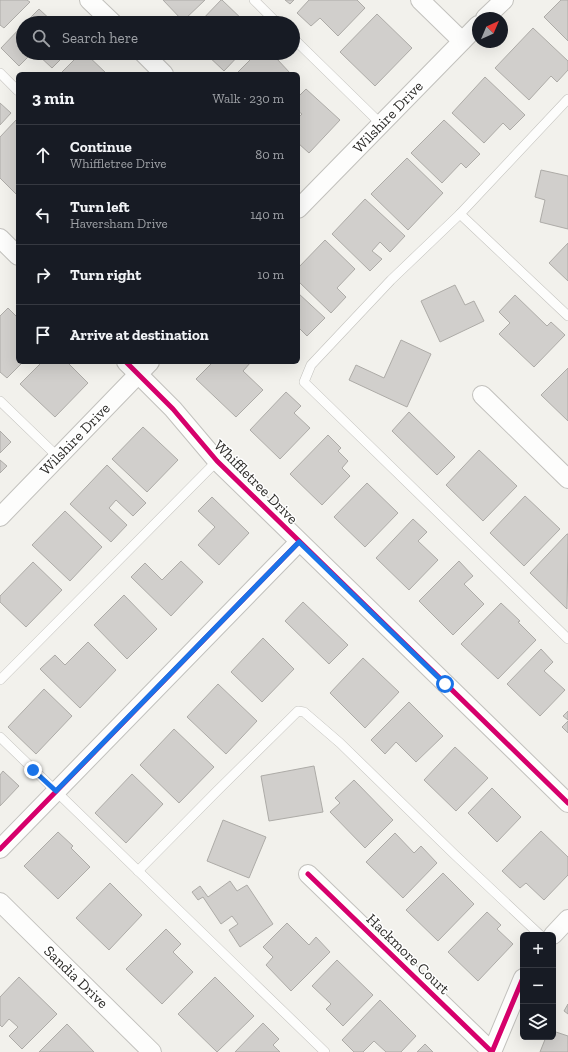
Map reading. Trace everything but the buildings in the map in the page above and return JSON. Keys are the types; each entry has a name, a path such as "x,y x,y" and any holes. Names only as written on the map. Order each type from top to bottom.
{"street":[{"path":"89,0 106,16"},
{"path":"420,0 462,41"},
{"path":"492,12 504,0"},
{"name":"Wilshire Drive","path":"300,206 472,31"},
{"path":"150,60 162,72"},
{"path":"0,238 16,254"},
{"name":"Wilshire Drive","path":"0,517 58,457 138,366"},
{"name":"Whiffletree Drive","path":"138,366 217,461 568,803"},
{"path":"482,395 568,479"},
{"path":"0,849 299,542"},
{"name":"Hackmore Court","path":"308,874 492,1052"},
{"name":"Sandia Drive","path":"0,902 152,1052"},
{"path":"556,932 568,919"},
{"path":"492,1052 520,985"}],"lane":[{"path":"254,0 271,16"},
{"path":"300,45 381,124"},
{"path":"0,73 16,89"},
{"path":"568,99 460,214 391,280 311,365 304,382 568,639"},
{"path":"460,214 568,316"},
{"path":"0,400 58,457"},
{"path":"0,680 217,461"},
{"path":"138,871 298,711 304,712 340,743 537,932"},
{"path":"0,737 325,1052"}],"cycle path":[{"path":"128,364 173,409 217,461 568,803"},
{"path":"0,849 299,542"},
{"path":"308,874 492,1052 520,985"}],"route":[{"path":"33,770 56,791 299,542 445,684"}]}
